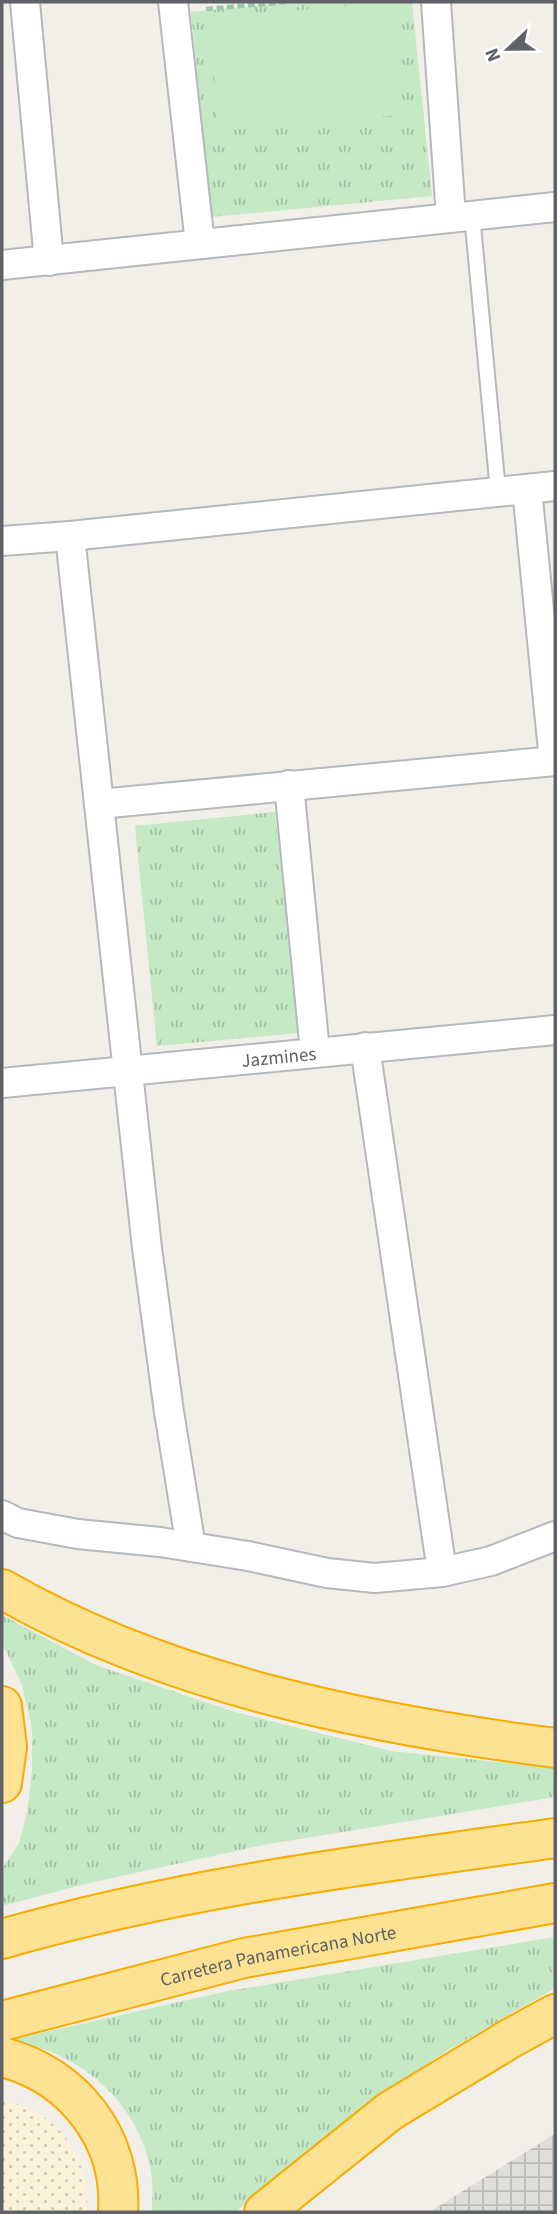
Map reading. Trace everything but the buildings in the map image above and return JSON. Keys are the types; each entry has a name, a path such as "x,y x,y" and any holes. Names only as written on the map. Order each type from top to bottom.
{"highway":[{"path":"2,1589 59,1619 122,1647 270,1695 402,1726 555,1748"},
{"path":"2,1706 7,1747 2,1783"},
{"path":"2,1938 148,1902 361,1865 555,1838"},
{"name":"Carretera Panamericana Norte","path":"2,2021 244,1958 555,1903"},
{"path":"264,2212 390,2111 555,2014"},
{"path":"2,2057 41,2072 68,2090 88,2111 109,2147 116,2174 118,2212"}],"street":[{"path":"25,2 49,261"},
{"path":"436,2 462,216"},
{"path":"174,7 200,244"},
{"path":"2,265 555,206"},
{"path":"2,541 555,486"},
{"path":"99,804 555,761 527,489"},
{"path":"70,536 130,1071 147,1248 169,1412 191,1547"},
{"path":"289,785 315,1052"},
{"name":"Jazmines","path":"2,1083 555,1030"},
{"path":"365,1047 442,1572"},
{"path":"2,1515 18,1523 78,1534 191,1547 327,1573 375,1578 442,1572 491,1561 555,1536"}],"lane":[{"path":"462,216 498,491"}],"path":[{"path":"174,7 286,2"}],"shaded area":[{"path":"555,2134 555,2212 429,2212"}],"green space":[{"path":"295,2 412,2 432,196 211,217 191,12"},
{"path":"392,2 402,115 219,131 209,18"},
{"path":"275,812 299,1033 157,1046 135,826"},
{"path":"2,1615 98,1666 235,1712 391,1751 555,1768 555,1797 263,1845 85,1884 2,1906 2,1869 19,1843 27,1813 32,1772 32,1728 22,1685 2,1643"},
{"path":"555,1937 555,1988 445,2052 361,2109 236,2212 152,2212 152,2180 148,2159 141,2138 119,2102 105,2086 70,2061 46,2050 10,2040 228,1991"}],"sand":[{"path":"2,2100 40,2114 67,2139 83,2172 87,2212 2,2212"}]}
